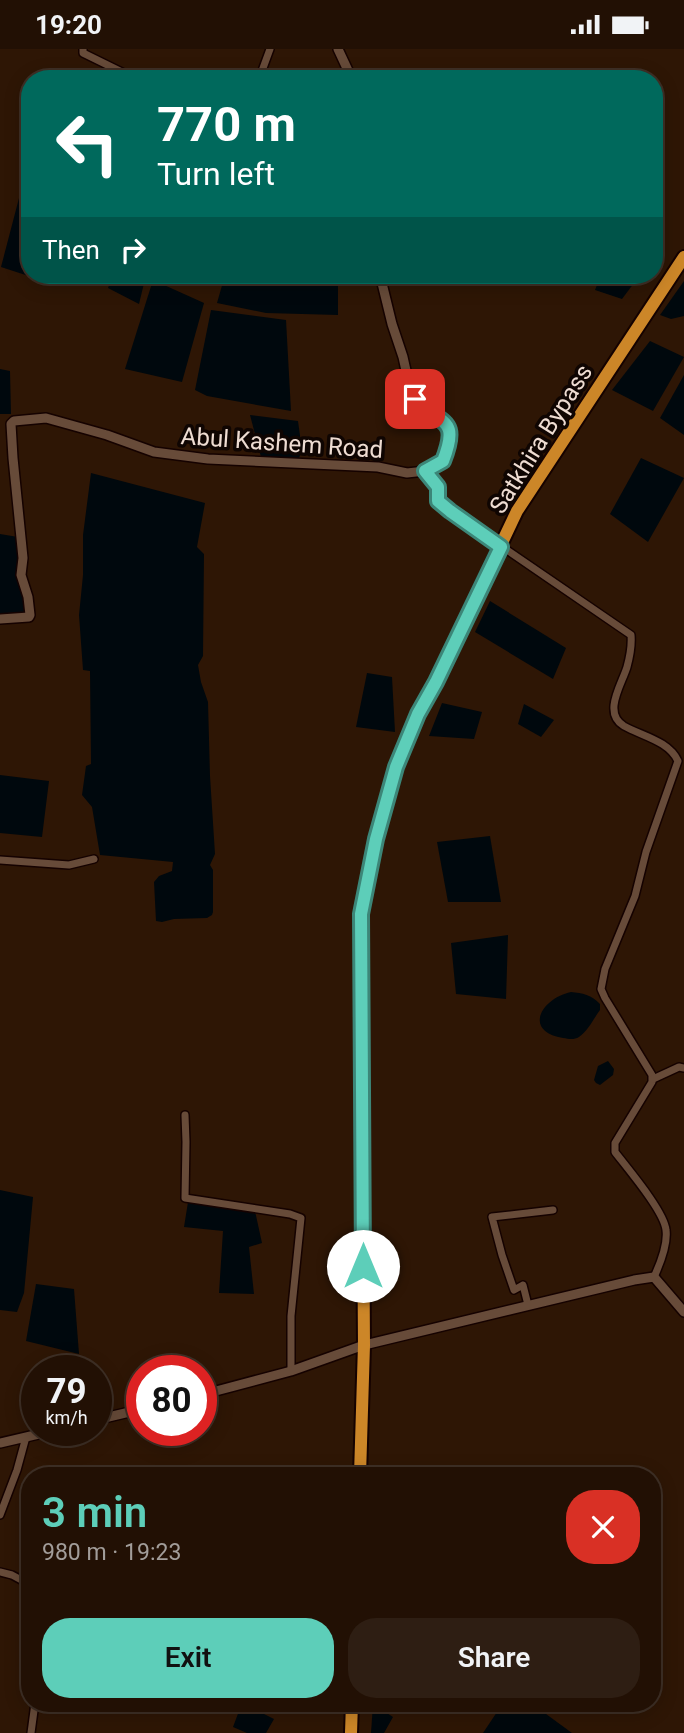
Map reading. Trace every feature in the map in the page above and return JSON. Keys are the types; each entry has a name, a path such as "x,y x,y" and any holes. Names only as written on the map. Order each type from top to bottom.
{"highway":[{"name":"Satkhira Bypass","path":"360,1467 364,1345 361,914 376,839 396,767 418,714 436,682 517,511 684,257"},
{"path":"351,1733 352,1712"}],"street":[{"path":"83,49 83,53 118,70"},
{"path":"262,70 270,49"},
{"path":"338,49 348,70"},
{"path":"382,284 415,399 423,408 444,421 450,430 451,442 443,461 425,471 438,487 438,501 631,635 632,646 614,700 614,713 621,724 662,744 674,753 678,761 646,852 635,895 605,969 601,989 653,1079"},
{"name":"Abul Kashem Road","path":"0,619 30,615 21,575 23,558 11,424 14,421 46,418 107,435 154,452 208,459 378,467 407,473 425,471"},
{"path":"0,860 69,865 94,859"},
{"path":"654,1277 664,1246 666,1228 659,1212 615,1152 615,1143 653,1079 679,1067 684,1068"},
{"path":"184,1115 185,1198 301,1218 291,1316 291,1371"},
{"path":"528,1305 523,1285 514,1290 492,1217 553,1210"},
{"path":"217,1391 291,1371 364,1345 654,1277"},
{"path":"654,1277 684,1312"},
{"path":"0,1443 21,1438"},
{"path":"0,1515 24,1446"},
{"path":"0,1571 21,1580"},
{"path":"31,1733 34,1712"}],"shaded area":[{"path":"21,190 21,274 1,267"},
{"path":"684,281 684,316 671,319 660,315"},
{"path":"110,284 144,284 139,304 108,288"},
{"path":"152,284 162,284 204,303 182,382 125,369"},
{"path":"222,284 338,284 338,315 266,313 217,303"},
{"path":"597,284 633,284 622,299 595,290"},
{"path":"211,310 286,320 291,411 207,396 195,390"},
{"path":"650,341 684,357 653,411 612,390"},
{"path":"0,369 10,371 11,414 0,414"},
{"path":"684,375 684,435 660,418"},
{"path":"250,415 298,421 302,450 299,458 261,457"},
{"path":"641,458 684,478 648,542 610,514"},
{"path":"91,473 205,503 197,547 204,554 203,656 198,665 208,702 215,854 210,865 213,870 213,912 207,918 156,921 154,882 159,876 172,871 173,862 100,855 92,807 82,795 86,766 91,764 90,671 83,670 79,615 83,535"},
{"path":"0,534 18,537 26,614 0,615"},
{"path":"490,601 566,648 553,679 475,632"},
{"path":"367,673 392,677 395,732 356,727"},
{"path":"442,703 482,712 474,739 429,736"},
{"path":"524,704 554,720 541,737 518,724"},
{"path":"0,775 49,781 42,837 0,833"},
{"path":"490,836 501,902 448,902 437,842"},
{"path":"508,935 506,999 456,994 451,943"},
{"path":"571,992 594,998 600,1004 600,1010 585,1031 577,1038 567,1039 550,1034 543,1029 540,1022 545,1007 561,995"},
{"path":"608,1061 614,1069 613,1075 600,1085 594,1080 598,1066"},
{"path":"0,1190 33,1197 24,1293 17,1312 0,1310"},
{"path":"188,1202 255,1211 262,1243 249,1247 254,1294 219,1293 223,1231 184,1227"},
{"path":"36,1284 74,1289 79,1354 26,1341"},
{"path":"239,1712 260,1712 274,1719 266,1733 247,1733 233,1727"},
{"path":"372,1712 385,1712 393,1717 384,1733 371,1733"},
{"path":"497,1712 543,1712 572,1733 483,1733"}],"route":[{"path":"363,1266 361,914 376,839 396,767 418,714 501,547 438,501 438,487 425,471 443,461 451,442 450,430 444,421 423,408 415,399"}]}
